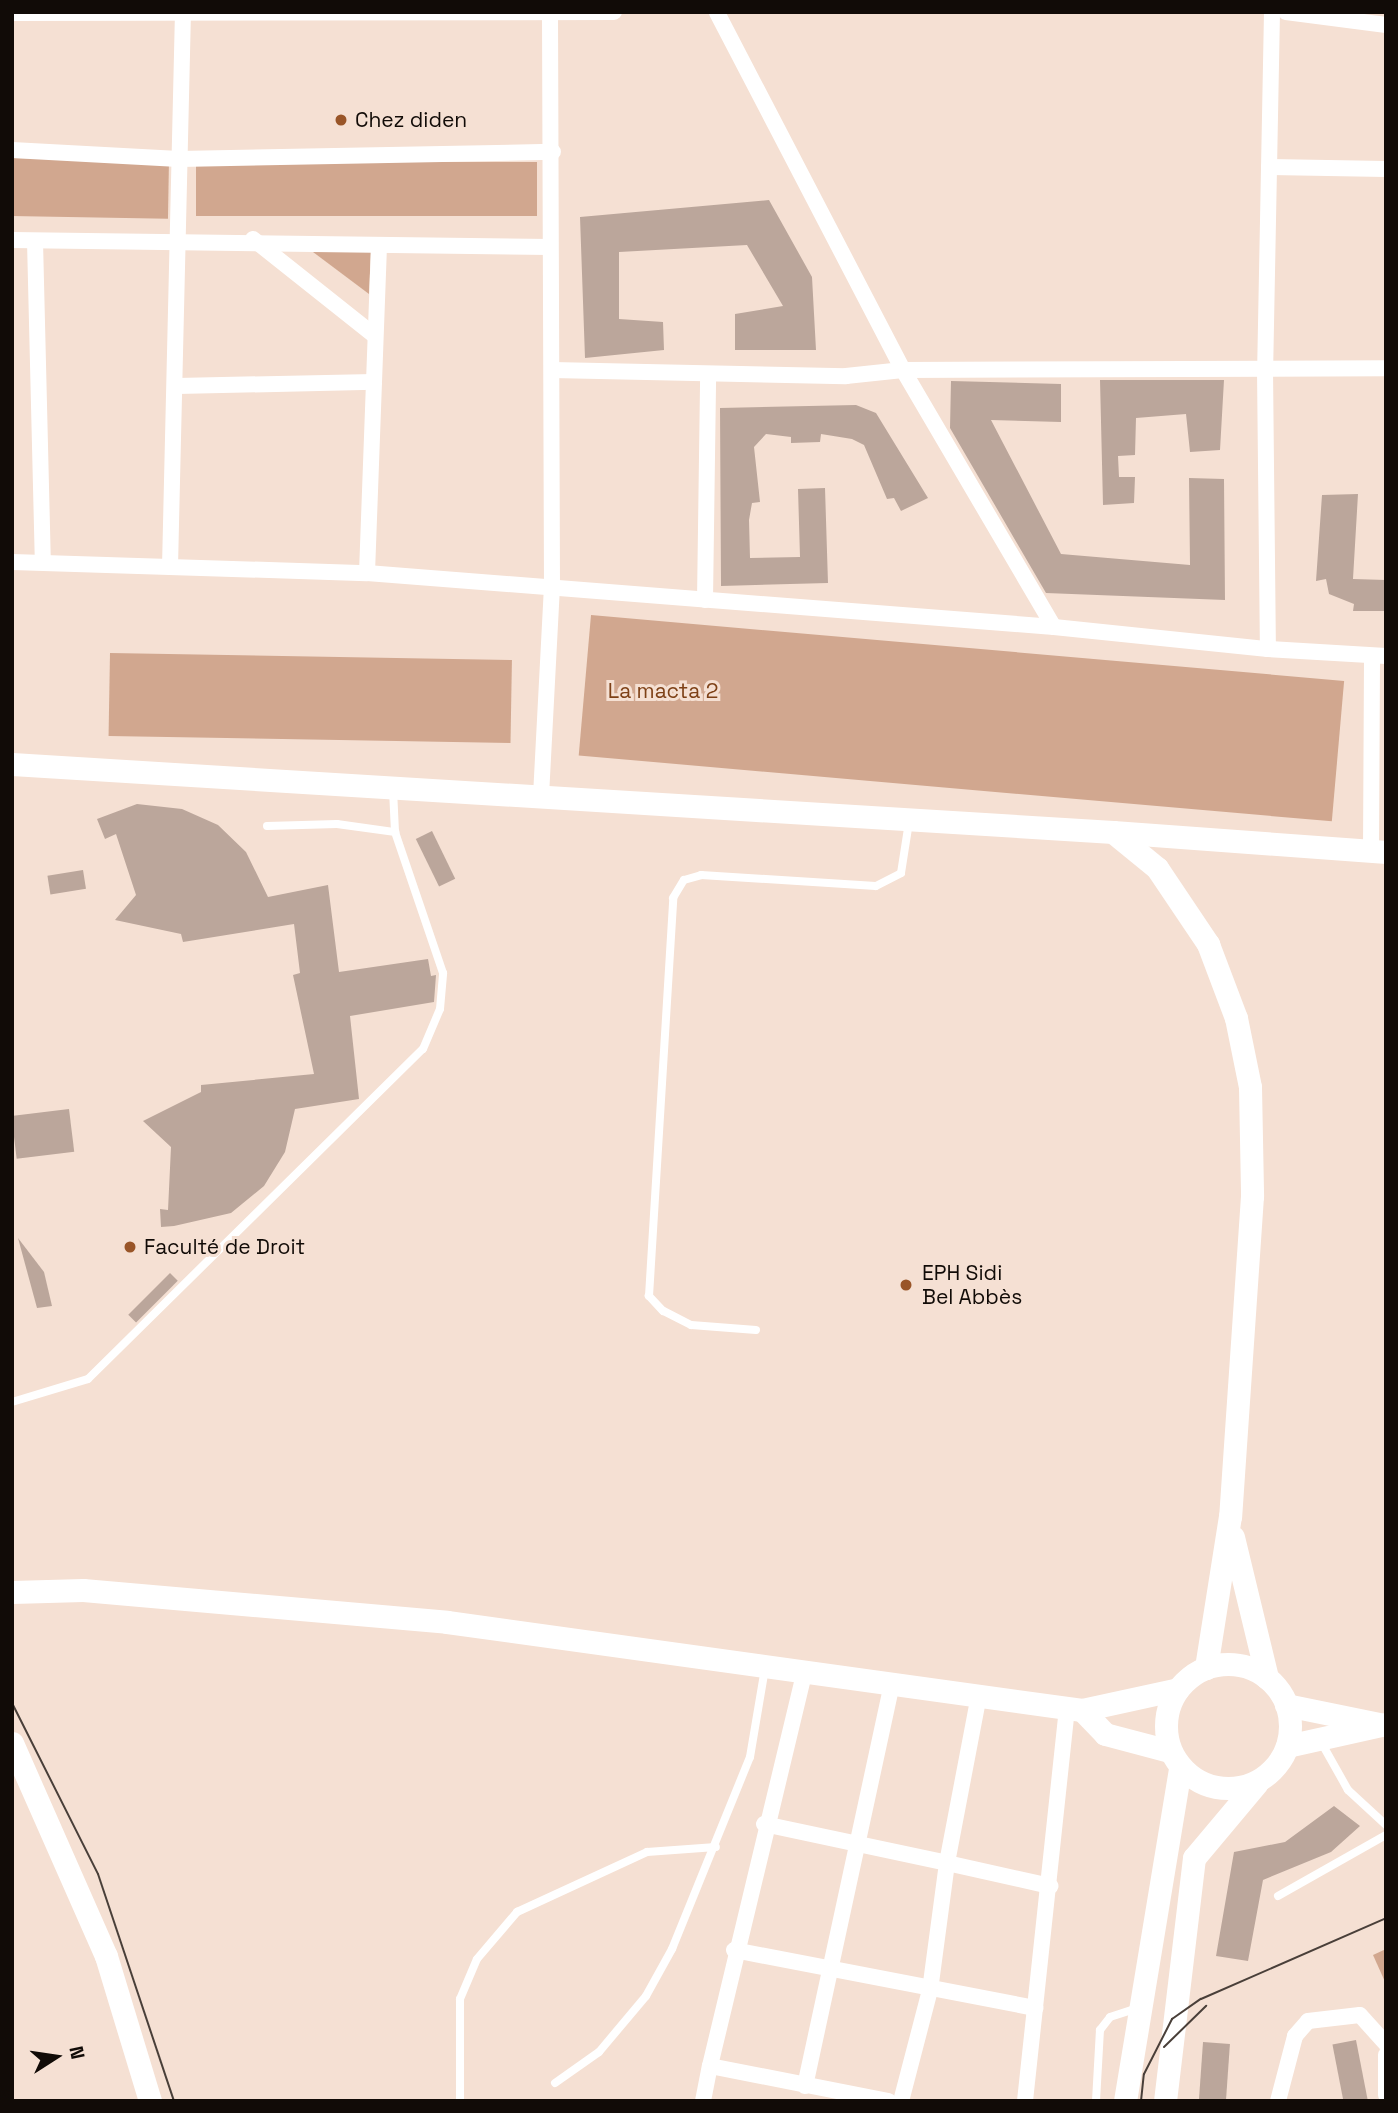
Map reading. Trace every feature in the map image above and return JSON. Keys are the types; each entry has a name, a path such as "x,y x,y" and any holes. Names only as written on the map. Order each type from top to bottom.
{"main road":[{"path":"12,764 909,819 1378,851"},
{"path":"1112,832 1157,868 1196,922 1225,985 1245,1051 1254,1135 1230,1516 1206,1668"},
{"path":"1165,2101 1194,1858 1287,1746 1286,1705 1268,1678 1230,1516"},
{"path":"12,1592 83,1590 420,1619 1074,1709 1178,1689 1206,1668 1238,1665 1268,1678"},
{"path":"1125,2101 1175,1759 1166,1719 1178,1689"},
{"path":"1286,1705 1339,1711 1385,1725"},
{"path":"1074,1709 1105,1734 1175,1759 1217,1788 1259,1781"},
{"path":"1287,1746 1321,1742 1385,1725"},
{"path":"12,1743 106,1956 150,2101"}],"street":[{"path":"12,13 614,12"},
{"path":"717,12 904,370 1054,627"},
{"path":"1268,649 1265,370 1272,12"},
{"path":"1286,12 1386,25"},
{"path":"170,567 177,386 175,239 183,13"},
{"path":"541,796 552,588 550,14"},
{"path":"12,150 179,159 552,152"},
{"path":"1269,167 1386,169"},
{"path":"12,240 253,239 379,245 550,247"},
{"path":"253,239 376,336"},
{"path":"35,241 43,562"},
{"path":"367,573 379,245"},
{"path":"552,370 846,376 904,370 1386,368"},
{"path":"705,600 708,374"},
{"path":"177,386 374,382"},
{"path":"12,562 367,573 1054,627 1268,649 1379,656 1378,851"},
{"path":"703,2101 734,1950 805,1670"},
{"path":"805,2086 862,1841 892,1684"},
{"path":"901,2101 930,1990 947,1863 979,1695"},
{"path":"1025,2101 1049,1886 1074,1709"},
{"path":"764,1824 862,1841 1049,1886"},
{"path":"734,1950 930,1990 1035,2008"},
{"path":"1278,2101 1295,2036 1308,2021 1360,2015 1386,2044"},
{"path":"1386,2055 1386,2095"},
{"path":"710,2066 889,2101"}],"lane":[{"path":"12,1402 88,1379 423,1049 440,1009 443,973 395,832 393,787"},
{"path":"757,1330 691,1325 663,1311 649,1296 673,898 684,880 701,875 889,882 901,873 909,819"},
{"path":"267,826 337,824 395,832"},
{"path":"555,2083 599,2052 646,1996 716,1847 750,1757 765,1665"},
{"path":"1321,1742 1348,1790 1386,1825"},
{"path":"1278,1896 1386,1835"},
{"path":"460,2101 460,1999 477,1959 517,1912 647,1852 716,1847"},
{"path":"1096,2101 1100,2030 1110,2017 1140,2007"}],"green space":[{"path":"12,158 169,161 168,219 12,216"},
{"path":"196,162 537,162 537,216 196,216"},
{"path":"371,248 369,294 309,249"},
{"name":"La macta 2","path":"591,615 1344,681 1332,821 579,755"},
{"path":"110,653 512,660 510,743 109,736"},
{"path":"1386,1949 1386,1984 1373,1955"}],"building":[{"path":"769,200 812,277 816,350 735,350 735,314 783,306 747,245 619,252 619,319 663,322 664,350 585,358 580,217"},
{"path":"1100,380 1224,380 1220,450 1190,452 1186,414 1136,418 1135,455 1118,456 1119,477 1135,477 1134,503 1103,505"},
{"path":"951,381 1061,384 1061,422 991,420 1061,554 1190,565 1189,478 1224,479 1225,600 1046,593 950,428"},
{"path":"856,405 876,413 928,498 901,511 894,498 887,499 864,445 852,439 821,434 820,442 791,443 791,437 766,434 754,447 760,502 752,503 749,520 750,558 800,557 798,489 825,488 828,583 721,586 720,408"},
{"path":"1358,494 1353,579 1386,580 1386,611 1353,611 1354,604 1329,594 1326,579 1316,581 1322,495"},
{"path":"137,804 182,809 218,825 246,852 268,897 328,885 339,972 428,959 431,976 436,975 434,1002 350,1016 359,1099 295,1109 285,1152 264,1186 231,1213 161,1227 160,1209 168,1210 171,1147 143,1121 201,1092 201,1085 314,1074 293,975 300,973 294,924 183,942 181,934 115,920 136,895 116,834 105,839 97,819"},
{"path":"432,831 455,879 439,887 416,839"},
{"path":"83,870 86,889 50,894 47,876"},
{"path":"69,1109 74,1152 17,1159 12,1116"},
{"path":"18,1238 44,1272 52,1306 37,1308"},
{"path":"170,1273 178,1281 136,1322 128,1315"},
{"path":"1334,1806 1360,1826 1331,1852 1263,1880 1248,1961 1216,1956 1234,1852 1285,1842"},
{"path":"1356,2040 1368,2101 1343,2101 1332,2045"},
{"path":"1203,2042 1230,2044 1226,2101 1199,2101"}],"tram line":[{"path":"12,1703 98,1874 174,2101"},
{"path":"1141,2101 1144,2074 1172,2019 1201,1999 1386,1918"},
{"path":"1164,2047 1206,2006"}],"place":[{"name":"Chez diden","path":"341,120"},
{"name":"Faculté de Droit","path":"130,1247"},
{"name":"EPH Sidi Bel Abbès","path":"906,1285"}]}
